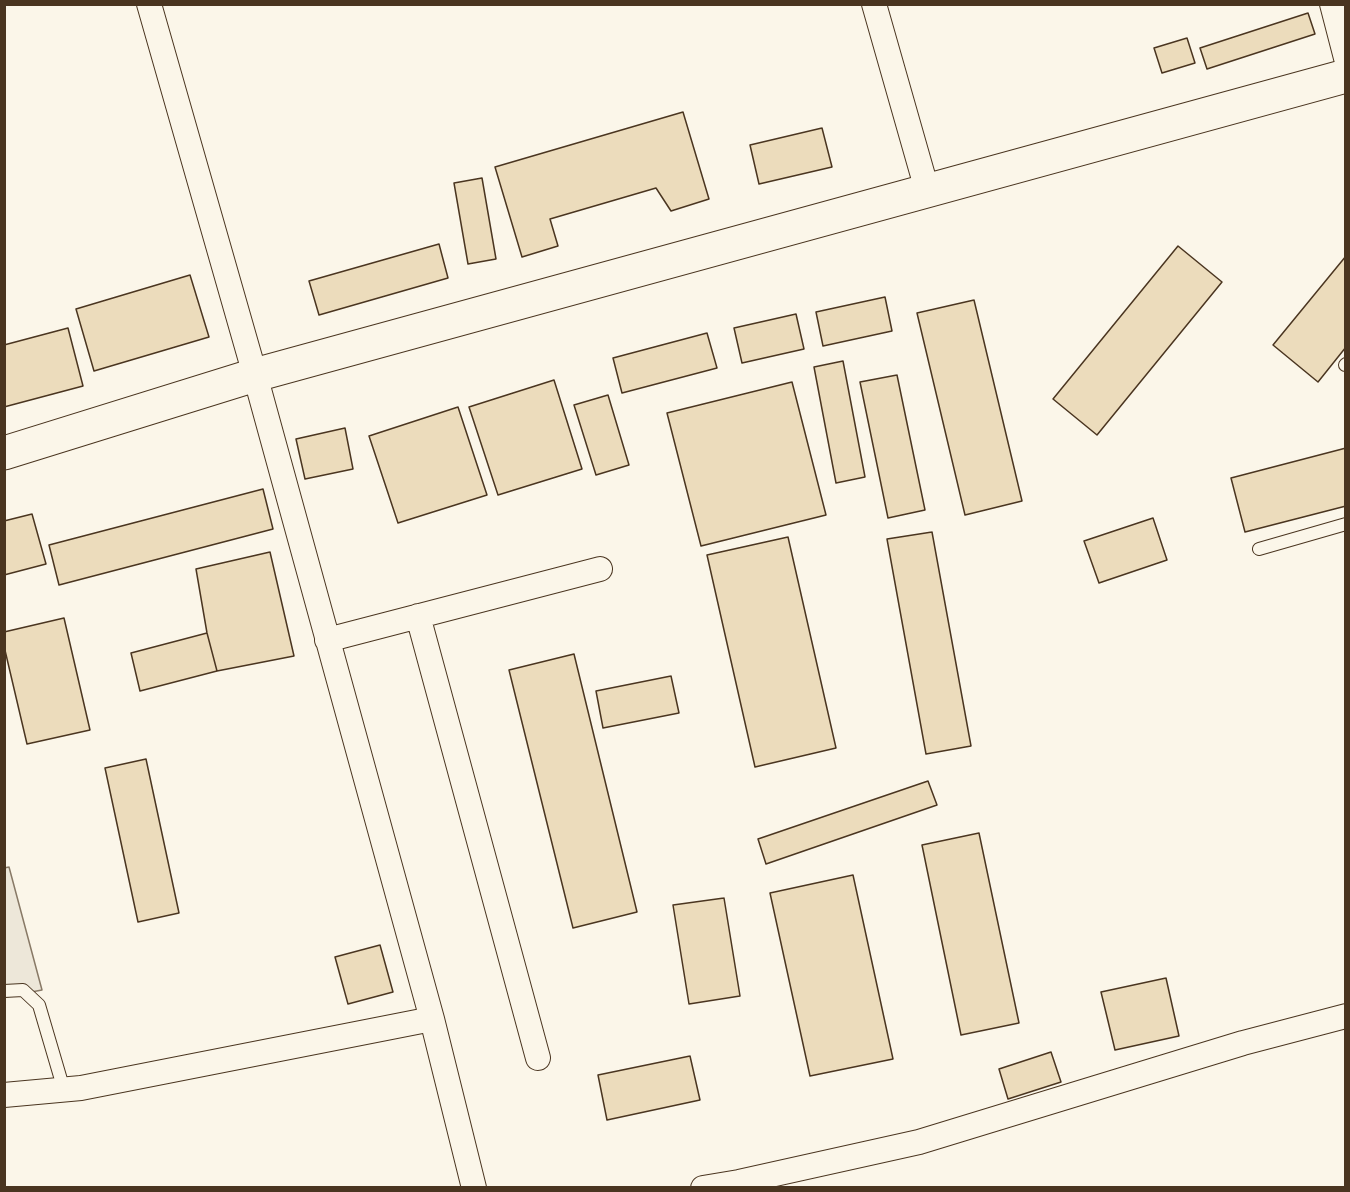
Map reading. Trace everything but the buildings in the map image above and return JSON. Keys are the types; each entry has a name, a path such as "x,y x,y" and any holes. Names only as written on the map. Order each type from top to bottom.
{"street":[{"path":"149,4 255,375 432,1018 474,1188"},
{"path":"874,4 927,190"},
{"path":"1332,4 1346,58"},
{"path":"4,453 255,375 1346,76"},
{"path":"327,640 600,569"},
{"path":"418,616 538,1058"},
{"path":"703,1188 919,1142 1243,1043 1346,1016"},
{"path":"4,1095 64,1090 432,1018"}],"lane":[{"path":"1259,549 1346,524"},
{"path":"4,991 23,990 39,1005 64,1090"}],"shaded area":[{"path":"9,867 42,990 5,997 4,868"}]}
